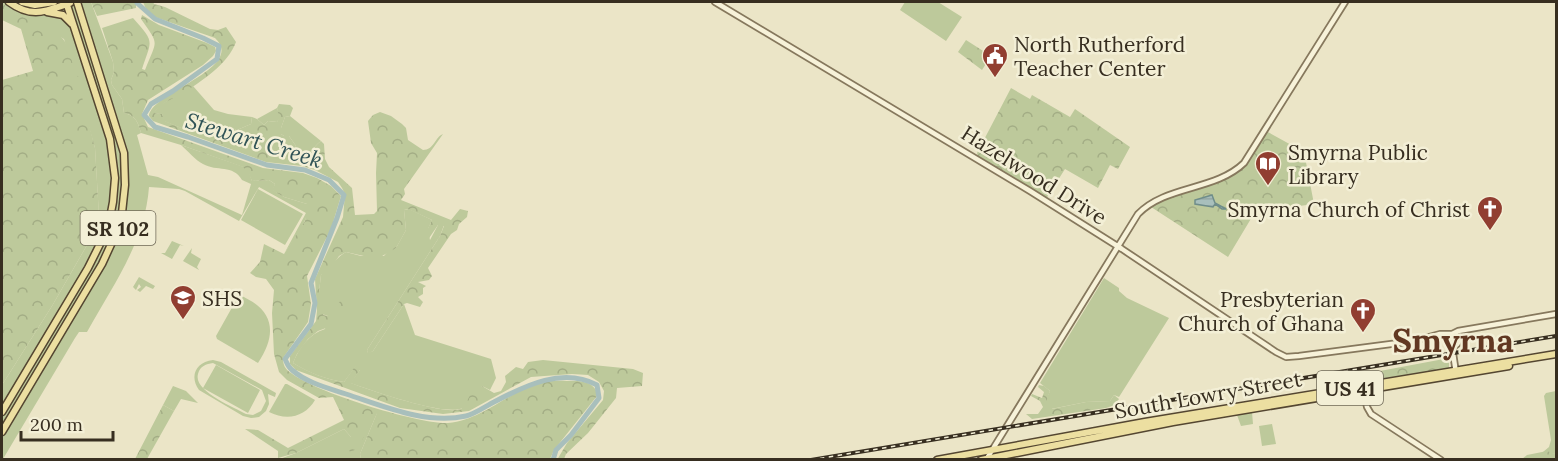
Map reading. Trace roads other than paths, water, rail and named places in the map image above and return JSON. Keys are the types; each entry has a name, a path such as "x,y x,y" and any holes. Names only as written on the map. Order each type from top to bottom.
{"main road":[{"path":"9,2 20,10 63,15 75,27"},
{"path":"22,2 35,5 51,2"},
{"path":"44,12 71,2"},
{"name":"SR 102","path":"2,412 88,268 101,242 112,208 115,178 110,139 75,27 71,2"},
{"name":"SR 102","path":"2,432 102,264 119,227 122,213 125,184 124,153 71,2"},
{"name":"South Lowry Street","path":"937,459 1557,356"},
{"name":"US 41","path":"984,459 1363,388"}],"street":[{"name":"Hazelwood Drive","path":"715,2 1020,185 1287,357 1452,334 1557,314"},
{"path":"984,459 1138,214 1148,206 1227,176 1247,161 1345,2"},
{"path":"1452,346 1457,345 1459,339 1467,331"},
{"path":"1447,342 1447,338 1452,334 1459,339"},
{"path":"1437,336 1452,346 1456,372"},
{"path":"1363,388 1366,407 1371,414 1441,459"}],"water":[{"path":"1212,195 1215,203 1226,209 1215,204 1213,207 1195,204 1195,200"}],"waterway":[{"name":"Stewart Creek","path":"138,2 155,19 219,46 217,59 151,104 144,115 155,127 267,165 305,170 329,180 344,195 311,283 315,303 311,324 285,359 291,369 298,375 325,387 390,409 436,418 469,415 532,384 545,380 571,378 597,385 599,398 571,435 556,450 553,460"}],"railway":[{"path":"811,460 1556,336"}],"place":[{"name":"North Rutherford Teacher Center","path":"995,79"},
{"name":"Smyrna Public Library","path":"1268,187"},
{"name":"Smyrna Church of Christ","path":"1490,232"},
{"name":"SHS","path":"183,321"},
{"name":"Presbyterian Church of Ghana","path":"1363,334"}],"district":[{"name":"Smyrna","path":"1453,340"}]}
